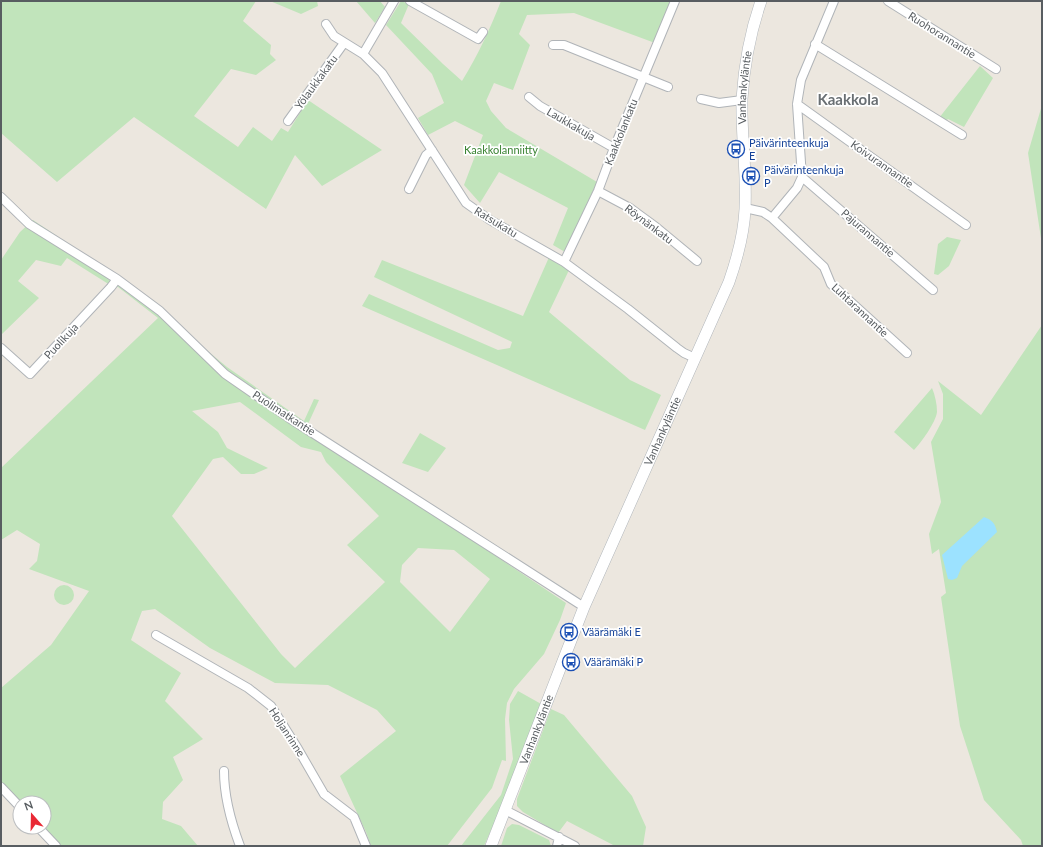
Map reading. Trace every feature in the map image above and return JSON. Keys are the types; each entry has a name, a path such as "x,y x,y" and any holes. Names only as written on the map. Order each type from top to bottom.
{"street":[{"path":"363,54 394,1"},
{"path":"410,1 478,39 483,32"},
{"name":"Kaakkolankatu","path":"564,262 598,191 614,148 675,1"},
{"name":"Vanhankyläntie","path":"491,846 584,607 735,266 743,231 745,208 742,100 750,36 761,1"},
{"path":"772,218 797,188 802,177 797,104 801,80 834,1"},
{"name":"Ruohorannantie","path":"888,1 996,69"},
{"name":"Ratsukatu","path":"326,24 334,36 363,54 382,73 466,203 490,220 564,262 628,309 677,348 695,358"},
{"name":"Yölaukkakatu","path":"288,122 344,43"},
{"path":"815,44 962,135"},
{"path":"554,45 564,45 575,49 668,87"},
{"name":"Laukkakuja","path":"529,97 540,106 614,148"},
{"path":"702,99 719,103 742,100"},
{"name":"Koivurannantie","path":"797,104 966,225"},
{"path":"409,189 426,155 432,150"},
{"name":"Pajurannantie","path":"802,177 933,290"},
{"name":"Röynänkatu","path":"598,191 630,208 656,227 697,261"},
{"name":"Puolimatkantie","path":"1,197 29,224 116,279 160,311 225,374 289,418 584,607"},
{"name":"Luhtarannantie","path":"745,208 763,212 772,218 824,267 831,284 907,353"},
{"name":"Puolikuja","path":"1,348 30,374 106,293 116,279"},
{"name":"Holjanrinne","path":"156,635 248,688 271,706 324,794 354,817 366,846"},
{"path":"224,771 226,801 240,846"},
{"path":"1,787 12,799"},
{"path":"505,810 575,846"},
{"path":"46,835 56,846"},
{"path":"557,846 558,837"}],"green space":[{"path":"1,1 256,1 243,21 271,45 270,54 276,60 256,75 231,69 194,116 238,147 253,127 272,141 281,128 288,132 308,100 382,150 322,186 295,155 266,209 134,117 57,182 1,133"},
{"path":"270,1 317,1 318,6 301,14"},
{"path":"356,1 380,1 385,7 375,23"},
{"name":"Kaakkolanniitty","path":"401,1 409,4 401,23 462,81 493,22 501,1 673,1 655,43 574,13 527,15 519,34 530,45 513,90 494,83 486,101 491,111 506,128 597,182 565,252 553,245 568,208 499,172 480,203 464,185 483,135 455,121 428,135 418,118 444,103 432,74 386,25"},
{"path":"980,66 993,78 964,127 948,119 945,122 939,118"},
{"path":"1042,105 1042,245 1028,153"},
{"path":"33,220 154,301 198,343 227,367 304,421 314,399 319,400 308,424 303,431 445,522 566,603 560,620 544,654 514,689 507,703 505,719 506,761 502,760 492,788 447,846 371,846 340,776 396,731 377,710 328,685 275,683 210,648 155,609 142,611 131,640 181,673 165,701 203,739 173,757 183,780 163,802 162,819 181,826 198,846 51,846 41,835 52,835 52,795 12,795 12,805 1,793 1,688 51,645 89,591 29,569 37,561 40,544 17,530 1,540 1,468 158,318 118,287 110,285 67,258 61,266 36,260 18,281 39,298 1,335 1,260 20,232","holes":["240,402 301,447 321,452 326,462 379,516 347,545 385,582 295,668 281,654 172,516 213,459 223,457 241,474 254,474 268,468 227,448 218,432 192,411","418,548 454,550 490,579 450,632 400,582 402,565"]},
{"path":"947,237 961,240 949,266 938,275 934,274 938,244"},
{"path":"550,255 570,268 549,312 630,380 661,395 645,430 362,306 369,294 498,350 510,348 512,342 374,277 382,260 523,316"},
{"path":"1042,325 1042,846 1023,846 1021,840 984,800 960,726 941,597 946,593 939,549 932,554 929,534 941,502 931,442 943,419 943,394 938,381 981,415"},
{"path":"932,388 936,403 936,416 928,432 914,450 894,432"},
{"path":"420,433 446,448 428,472 402,463"},
{"path":"60,585 68,585 74,591 74,599 68,605 60,605 54,599 54,591"},
{"path":"518,691 543,705 526,751 484,846 461,846 501,795 513,759 509,720 510,704"},
{"path":"551,709 564,715 632,796 646,827 643,846 615,846 567,821 558,833 523,812 517,806 517,799"},
{"path":"512,824 519,825 549,840 551,846 501,846 507,828"}],"water":[{"path":"984,517 993,522 997,532 962,566 957,578 952,580 948,579 942,555"}],"place":[{"name":"Päivärinteenkuja E","path":"736,149"},
{"name":"Päivärinteenkuja P","path":"751,176"},
{"name":"Väärämäki E","path":"569,632"},
{"name":"Väärämäki P","path":"571,662"}],"district":[{"name":"Kaakkola","path":"848,100"}]}
